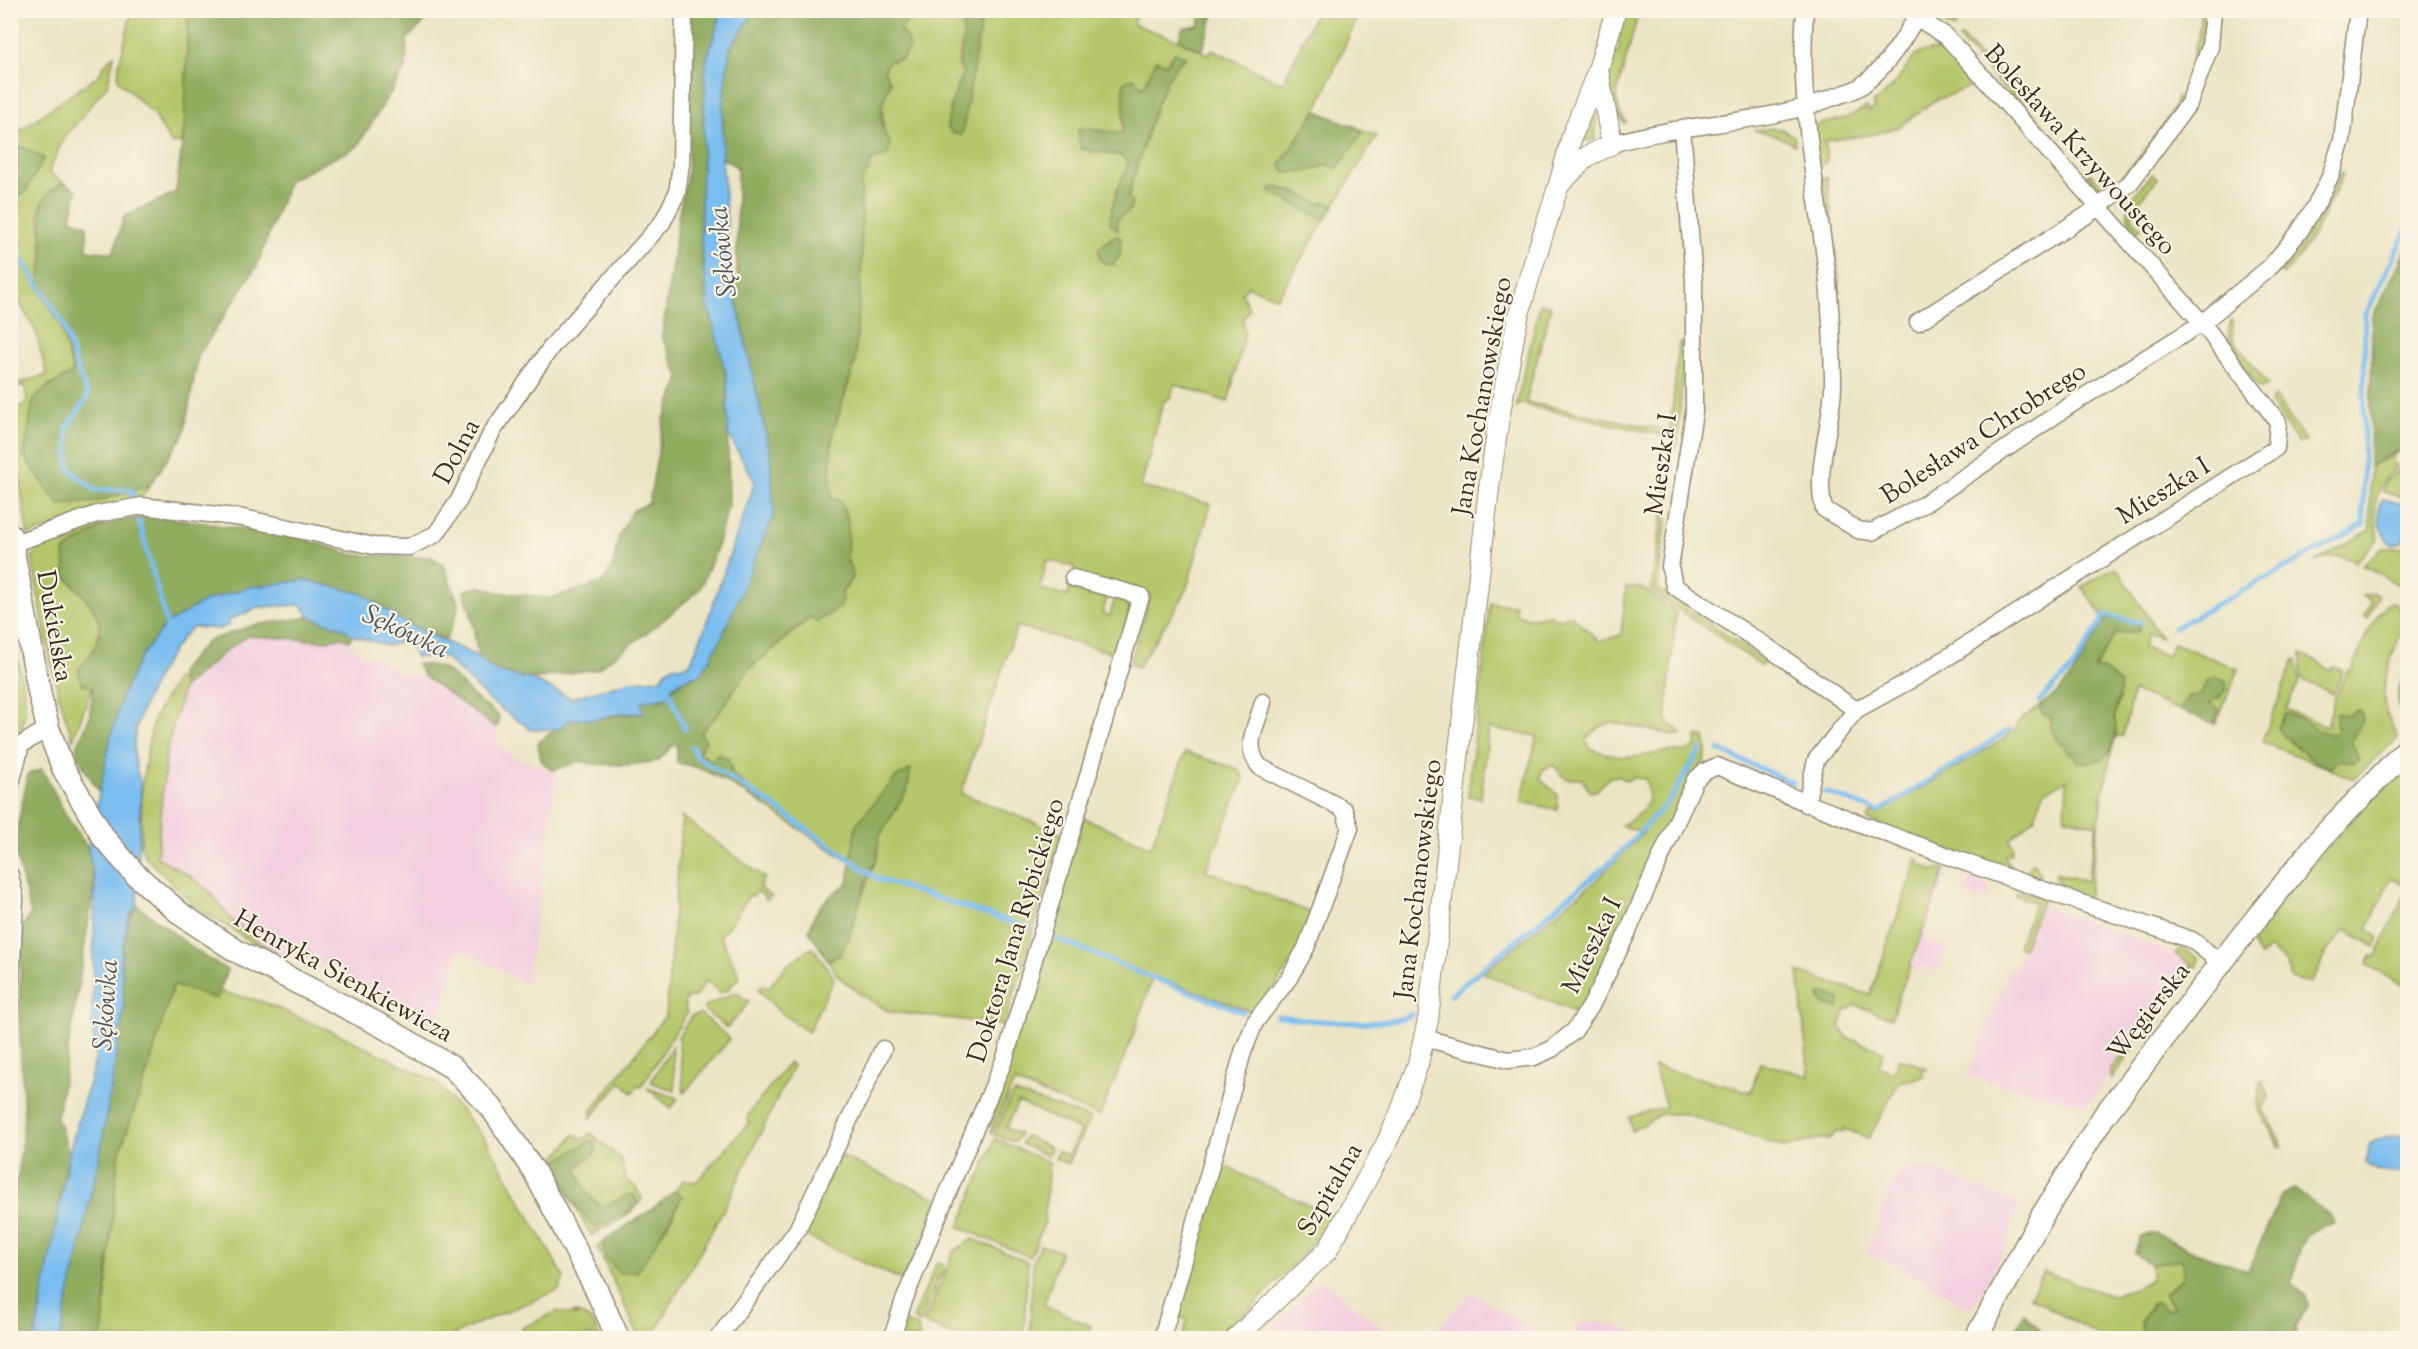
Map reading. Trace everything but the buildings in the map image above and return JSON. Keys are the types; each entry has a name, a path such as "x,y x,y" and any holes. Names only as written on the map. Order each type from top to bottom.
{"main road":[{"name":"Dukielska","path":"11,540 40,696 48,728 63,768"},
{"name":"Węgierska","path":"1976,1338 2037,1225 2104,1116 2221,963 2322,837 2408,748"},
{"name":"Henryka Sienkiewicza","path":"63,768 104,838 136,875 182,915 238,952 384,1027 453,1068 491,1107 535,1173 595,1287 618,1338"}],"street":[{"name":"Dolna","path":"11,540 97,514 142,506 243,518 374,546 409,547 436,534 459,500 492,432 552,346 662,223 677,193 681,164 684,10"},
{"path":"1560,184 1572,136 1598,70 1616,10"},
{"name":"Bolesława Chrobrego","path":"1805,10 1804,109 1827,276 1833,381 1823,456 1822,501 1824,509 1858,530 1872,532 1926,503 2072,404 2202,323 2270,267 2299,232 2316,205 2330,177 2343,140 2358,10"},
{"path":"1918,322 2099,207 2130,183 2189,103 2210,47 2214,10"},
{"name":"Jana Kochanowskiego","path":"1424,1038 1495,444 1520,312 1542,234 1560,184 1586,157 1638,136 1804,109 1860,87 1888,60 1918,14"},
{"name":"Bolesława Krzywoustego","path":"1918,14 1946,36 2202,323"},
{"path":"1572,136 1604,148 1598,70"},
{"name":"Mieszka I","path":"1682,128 1694,282 1694,412 1670,567 1674,586 1766,646 1856,710"},
{"name":"Mieszka I","path":"1424,1038 1508,1059 1534,1057 1552,1049 1574,1031 1591,1006 1624,940 1695,780 1704,772 1717,766 1806,804 1816,760 1856,710 1918,676 2276,448 2278,422 2202,323"},
{"name":"Doktora Jana Rybickiego","path":"892,1338 903,1303 1005,1058 1142,596 1073,578"},
{"path":"1162,1338 1243,1052 1255,1022 1289,978 1306,948 1350,828 1344,810 1260,767 1252,758 1249,747 1263,702"},
{"path":"10,787 21,745 48,728"},
{"path":"1806,804 2006,877 2192,940 2221,963"},
{"path":"10,875 15,898 10,1003"},
{"name":"Szpitalna","path":"1236,1338 1327,1251 1395,1126 1418,1064 1424,1038"},
{"path":"718,1338 797,1230 883,1049"}],"shaded area":[{"path":"248,636 342,637 362,656 382,657 383,666 394,666 394,672 424,676 495,727 499,746 512,757 557,773 527,984 460,949 435,1029 329,968 274,951 254,939 230,918 210,892 157,858 166,754 183,688 227,650"},
{"path":"1945,870 1987,885 1989,896 1981,900 1965,895 1970,879 1947,871 1924,939 1946,947 1945,953 1938,972 1922,966 1915,971 1909,969"},
{"path":"2041,905 2175,954 2192,965 2086,1106 1967,1076 2010,967 2014,971"},
{"path":"1910,1167 1937,1171 2020,1204 2007,1238 2010,1240 1973,1306 1966,1307 1924,1281 1901,1270 1902,1267 1867,1253 1891,1188 1898,1175"},
{"path":"1321,1279 1395,1338 1264,1338"},
{"path":"1472,1292 1544,1338 1428,1338"},
{"path":"1599,1321 1655,1338 1570,1338 1579,1324"}],"green space":[{"path":"132,11 188,11 185,122 182,143 171,143 153,114 118,80 119,64"},
{"path":"188,11 436,11 407,39 406,67 357,147 289,180 257,266 198,356 184,434 150,485 94,502 59,505 24,456 33,401 43,390 73,372 60,323 38,288 43,258 40,209 48,193 63,182 77,190 71,219 87,225 87,250 113,253 124,217 176,192 185,122"},
{"path":"690,11 722,11 706,61 701,197 701,242 708,305 727,378 729,503 716,550 700,588 692,596 656,626 597,669 530,679 497,672 478,657 472,619 464,591 480,586 497,592 550,598 604,582 613,564 619,536 632,511 649,503 664,419 680,378 662,337 679,213 687,176 692,64"},
{"path":"755,11 915,11 900,31 906,37 909,47 902,59 888,62 884,71 891,83 882,105 883,128 890,142 888,156 871,160 870,169 861,180 862,261 855,362 833,432 830,471 832,499 841,501 848,521 847,561 852,578 842,592 841,607 816,622 810,616 748,670 717,715 700,733 706,740 699,752 711,761 718,754 729,759 732,774 764,801 762,804 711,774 677,763 677,745 673,745 658,761 628,765 594,764 580,761 552,771 541,760 538,743 571,720 642,714 642,702 651,699 661,700 679,684 701,674 770,452 737,302 737,167 722,158 723,100 730,48"},
{"path":"915,11 1137,11 1133,24 1178,40 1209,55 1212,49 1279,82 1284,81 1316,11 1360,11 1316,111 1377,136 1277,298 1248,286 1242,293 1249,310 1243,319 1245,333 1228,402 1174,384 1171,397 1163,402 1141,487 1211,504 1185,594 1138,667 1130,664 1150,595 1073,575 1075,567 1047,560 1040,589 1068,596 1070,587 1103,594 1107,599 1102,613 1110,616 1114,601 1124,600 1130,610 1116,654 1017,626 961,793 1062,834 1004,1027 997,1024 890,1012 861,995 837,975 828,960 840,955 877,857 879,837 907,790 857,824 852,864 762,804 764,801 732,774 731,767 712,762 698,751 706,741 700,733 717,715 748,670 842,592 852,578 847,561 841,501 832,499 830,471 833,432 855,362 861,180 874,157 883,133 882,104 890,83 884,71 903,26"},
{"path":"963,11 983,11 962,135 953,134 947,126 951,105 963,72 958,65 963,39"},
{"path":"1203,11 1215,11 1202,50 1178,40 1183,28 1198,25"},
{"path":"1627,11 1639,11 1616,97 1625,123 1613,107 1609,81 1614,53 1617,54"},
{"path":"1936,11 1944,11 1956,28 1946,25"},
{"path":"2201,11 2207,11 2200,54 2188,85 2184,87 2198,37"},
{"path":"1962,37 2063,147 2060,150 1959,39"},
{"path":"1936,50 1943,53 1972,86 1934,101 1899,127 1875,134 1825,141 1827,161 1817,169 1812,126 1846,118 1867,107 1869,111 1875,108 1873,103 1892,87 1916,54"},
{"path":"1175,52 1186,57 1176,67 1160,97 1132,182 1129,197 1132,203 1129,212 1117,219 1118,231 1110,223 1118,188 1127,170 1127,161 1119,155 1081,149 1078,128 1122,133 1124,82 1134,78 1143,88 1156,60 1166,64"},
{"path":"114,55 108,84 63,140 49,172 63,182 48,193 40,209 43,258 38,288 60,322 74,372 43,390 94,502 150,485 139,500 28,535 19,478 10,468 11,407 22,406 27,400 25,385 11,388 12,385 47,375 35,329 14,294 11,294 10,196 24,194 22,147 11,145 10,128 15,134 99,75 104,65"},
{"path":"2177,98 2181,101 2122,184 2108,193 2102,193 2087,176 2089,173 2104,187 2113,186 2141,155 2168,119"},
{"path":"1316,111 1363,130 1361,135 1337,169 1328,164 1314,170 1286,173 1280,166"},
{"path":"1590,111 1597,113 1595,141 1583,140 1581,137"},
{"path":"1781,129 1794,136 1795,145 1778,136 1754,130"},
{"path":"10,145 22,147 44,158 24,194 11,196"},
{"path":"2340,172 2343,175 2317,228 2302,253 2283,275 2280,272 2299,249 2314,224"},
{"path":"2152,174 2157,179 2135,206 2132,218 2141,228 2135,233 2130,224 2128,209 2135,195"},
{"path":"1827,177 1840,292 1833,291 1819,179"},
{"path":"1278,187 1305,196 1319,204 1326,201 1334,205 1324,220 1269,191 1270,188"},
{"path":"1117,236 1121,238 1120,255 1113,265 1104,263 1099,258 1099,249 1111,238"},
{"path":"2407,247 2407,454 2397,451 2370,466 2372,318"},
{"path":"1540,304 1551,306 1526,402 1670,431 1679,343 1685,343 1677,447 1673,446 1674,438 1521,404 1516,407"},
{"path":"2231,320 2233,339 2268,385 2260,388 2237,356 2229,338"},
{"path":"2275,396 2306,442 2298,443 2270,402"},
{"path":"2397,451 2407,454 2407,457 2398,452 2393,456 2393,462 2397,467 2388,475 2378,492 2375,519 2378,540 2355,562 2335,556 2315,562 2370,530 2370,466"},
{"path":"2407,457 2407,500 2382,491 2386,481 2406,464"},
{"path":"1669,471 1673,475 1657,588 1765,661 1762,666 1651,591"},
{"path":"159,516 300,538 354,555 432,557 444,565 458,602 457,614 446,640 404,622 363,594 205,601 110,741 100,793 84,768 76,749 89,719 93,688 81,683 78,670 97,643 100,631 94,610 65,576 64,551 98,529 118,521"},
{"path":"101,521 104,525 64,551 100,624 96,647 88,658 81,683 92,687 73,740 53,673 32,557 54,539"},
{"path":"2407,543 2407,592 2363,565 2382,548 2402,548"},
{"path":"2113,568 2119,571 2161,638 2148,633 2143,647 2168,656 2173,643 2238,669 2216,724 2213,723 2215,722 2210,705 2213,699 2219,698 2225,689 2226,682 2216,677 2201,696 2189,696 2179,710 2133,691 2123,736 2116,736 2114,716 2120,699 2095,668 2114,635 2120,632 2136,632 2116,616 2105,620 2082,587"},
{"path":"1626,587 1642,588 1676,612 1666,720 1683,734 1671,736 1611,722 1598,728 1586,739 1589,748 1619,757 1634,757 1688,750 1696,746 1696,736 1705,737 1707,750 1702,767 1581,1015 1483,973 1592,884 1644,832 1621,826 1637,815 1647,803 1646,779 1633,778 1626,781 1619,776 1610,777 1596,791 1590,792 1582,779 1566,779 1553,765 1542,770 1540,779 1558,795 1558,810 1521,802 1537,736 1489,728 1481,798 1468,796 1490,603 1515,605 1516,614 1529,618 1551,615 1558,620 1571,615 1599,641 1621,635"},
{"path":"2373,593 2378,596 2368,618 2364,616 2371,601 2363,596"},
{"path":"2391,602 2396,603 2404,619 2384,688 2385,708 2398,738 2354,779 2262,742 2294,659 2299,682 2286,709 2327,727 2335,697 2348,670 2351,672 2362,644 2378,614"},
{"path":"2116,616 2140,624 2139,631 2114,635 2095,668 2103,670 2121,683 2115,717 2115,738 2106,756 2094,762 2078,763 2074,753 2069,754 2065,743 2061,744 2050,728 2050,716 2043,715 2040,709 2071,676 2105,620"},
{"path":"309,617 344,628 352,635 349,641 342,637 325,641 248,636 227,650 183,688 180,671 208,641 254,625"},
{"path":"10,630 21,673 25,705 24,720 11,744"},
{"path":"2301,654 2330,670 2334,667 2343,671 2333,694 2301,679"},
{"path":"2407,662 2407,701 2404,707 2401,707 2398,706 2398,693"},
{"path":"417,664 439,667 447,671 499,717 498,726 495,727 424,676"},
{"path":"180,677 183,688 166,754 157,857 189,875 210,892 230,918 254,939 272,950 272,955 196,907 145,857 141,845 142,786 154,718 176,679"},
{"path":"2216,677 2226,682 2226,689 2210,704 2219,709 2215,722 2179,710 2189,696 2201,695 2206,681"},
{"path":"2042,704 2040,709 2050,716 2051,728 2060,744 2065,743 2071,753 2112,749 2102,798 2088,899 2061,889 2055,876 2055,873 2087,881 2097,825 2065,818 2067,780 2044,792 2034,819 2010,839 2013,846 2012,854 2007,854 2005,857 2013,870 2025,874 2031,863 2036,865 2040,874 2038,877 2028,879 1867,820 1871,813 1878,814 2006,738 2012,729 2015,731 2019,721"},
{"path":"2357,710 2361,712 2363,720 2351,741 2359,759 2354,763 2341,760 2330,768 2324,766 2301,751 2277,727 2285,714 2298,717 2323,732 2337,733 2336,715 2338,713 2347,716"},
{"path":"1185,752 1239,769 1244,779 1206,870 1316,915 1304,945 1256,1013 1153,976 1136,1028 1100,1116 1014,1082 991,1135 996,1092 1084,818 1151,847"},
{"path":"2407,763 2407,879 2403,885 2391,878 2367,929 2379,937 2375,947 2345,929 2325,954 2311,983 2291,978 2287,964 2270,948 2260,957 2253,945 2253,936 2327,847"},
{"path":"42,769 67,817 88,848 95,882 57,1118 69,1153 35,1338 11,1338 12,1186 18,1177 24,1117 19,1016 22,927 31,914 14,846 28,774"},
{"path":"911,769 907,790 879,837 877,857 867,878 848,941 840,955 828,960 809,931 815,914 823,903 848,883 856,824 895,778"},
{"path":"682,817 765,878 759,887 771,896 767,900 758,891 753,896 750,894 720,936 740,977 729,987 730,989 720,993 706,980 696,996 687,998 684,1003 687,1013 641,1087 638,1086 632,1093 621,1082 591,1118 592,1110 666,1015"},
{"path":"1917,859 1921,865 1933,871 1940,868 1945,870 1891,1018 1856,1005 1845,1011 1840,1027 1846,1037 1884,1052 1879,1067 1894,1072 1899,1058 1927,1068 1922,1070 1924,1077 1899,1082 1869,1138 1844,1129 1842,1132 1836,1132 1829,1140 1817,1139 1783,1147 1685,1114 1661,1114 1632,1131 1629,1117 1666,1107 1654,1066 1751,1092 1760,1063 1809,1076 1798,972 1870,995"},
{"path":"2407,890 2407,987 2367,965 2371,955 2375,957"},
{"path":"2018,892 2044,897 2023,948 2018,946 2035,903 2015,895"},
{"path":"137,905 198,952 227,970 217,999 173,985 148,1071 118,1157 102,1338 60,1338 120,977 124,940 129,921"},
{"path":"2181,947 2199,959 2197,965 2150,1027 2145,1025 2192,965 2175,954"},
{"path":"811,948 815,950 834,978 808,1032 781,1013 758,990 764,985 768,988 786,966"},
{"path":"170,979 263,1002 345,1037 436,1082 486,1140 564,1277 559,1290 448,1338 102,1338 118,1157"},
{"path":"737,992 749,1002 727,1028 704,1010 705,1006"},
{"path":"1826,993 1840,999 1839,1008 1822,1002 1819,995"},
{"path":"701,1014 730,1039 684,1093 678,1037 691,1016"},
{"path":"2130,1044 2133,1048 2112,1079 2110,1071"},
{"path":"672,1046 675,1091 651,1082"},
{"path":"789,1062 793,1066 725,1207 652,1338 640,1338 597,1247 602,1243 606,1258 637,1272 672,1217 682,1196 675,1191 683,1180 696,1182 748,1124 748,1115"},
{"path":"2263,1081 2269,1095 2262,1108 2283,1146 2280,1147 2258,1108 2260,1082"},
{"path":"647,1088 677,1098 677,1101 671,1108"},
{"path":"1015,1093 1090,1118 1068,1164 1055,1158 1058,1151 1069,1156 1080,1130 1018,1102 1006,1128 1020,1134 1015,1142 994,1135"},
{"path":"591,1133 622,1160 624,1177 636,1188 642,1199 632,1211 591,1235 551,1164 574,1135 585,1139"},
{"path":"1025,1136 1051,1148 1048,1156 1021,1144"},
{"path":"995,1139 1049,1162 1044,1224 1030,1257 959,1227"},
{"path":"590,1141 595,1142 596,1152 577,1168 583,1185 590,1195 603,1207 630,1194 635,1196 637,1203 627,1213 595,1228 572,1200 555,1162"},
{"path":"840,1156 939,1199 904,1281 801,1234"},
{"path":"1215,1162 1334,1217 1299,1258 1223,1338 1182,1338 1188,1320 1175,1316"},
{"path":"2294,1189 2331,1216 2334,1224 2322,1226 2314,1231 2302,1244 2299,1253 2292,1283 2305,1296 2308,1306 2295,1326 2297,1338 2142,1338 2141,1322 2152,1303 2157,1302 2166,1310 2174,1308 2164,1294 2183,1277 2184,1264 2180,1259 2151,1265 2135,1254 2140,1236 2155,1233 2195,1252 2248,1271 2281,1196"},
{"path":"675,1191 682,1196 661,1235 637,1272 619,1273 606,1258 602,1243"},
{"path":"973,1239 1028,1262 1024,1329 1020,1338 960,1338 924,1323 954,1251"},
{"path":"1040,1245 1061,1251 1044,1305 1091,1326 1086,1338 1026,1338 1030,1329 1033,1263"},
{"path":"2180,1259 2184,1264 2183,1277 2165,1294 2174,1309 2166,1310 2157,1302 2142,1331 2142,1338 2103,1338 2030,1297 2044,1272 2111,1296 2151,1279 2151,1265"},
{"path":"937,1262 944,1266 920,1323 913,1319"},
{"path":"558,1311 577,1316 573,1312 583,1315 593,1324 600,1337 593,1338 592,1335 582,1338 520,1338 522,1328"},
{"path":"2024,1313 2040,1330 2037,1338 2011,1338"},
{"path":"905,1322 918,1327 920,1338 899,1338"}],"water":[{"name":"Sękówka","path":"722,11 755,11 730,48 723,100 722,158 731,277 770,452 774,514 721,639 701,674 687,678 672,687 672,695 642,702 643,714 622,713 598,719 569,720 559,729 532,730 491,702 445,657 416,657 407,640 388,646 352,635 343,628 309,617 302,605 259,607 229,620 229,625 220,629 193,627 183,637 154,682 136,731 134,755 141,786 137,905 129,916 121,955 124,1009 101,1148 60,1338 35,1338 69,1153 96,1058 92,1026 95,882 88,848 122,695 141,656 166,624 205,601 249,587 306,580 363,594 404,622 478,657 497,672 530,679 571,698 631,681 660,679 673,666 680,667 690,664 755,482 728,434 727,378 708,305 701,242 706,61"},
{"path":"2383,499 2398,503 2407,509 2407,530 2402,542 2394,545 2385,537 2380,525 2379,511"},
{"path":"2407,1135 2407,1174 2379,1171 2365,1162 2370,1144 2385,1137"}],"waterway":[{"path":"2174,628 2363,525 2365,316 2408,227"},
{"path":"10,241 62,321 88,396 67,428 69,469 95,490 131,490 134,497"},
{"path":"139,521 168,629"},
{"path":"2039,701 2073,668 2105,615 2142,623"},
{"path":"668,689 685,729"},
{"path":"1826,792 1879,812 2009,730"},
{"path":"692,747 697,757 771,804 878,879 1029,928"},
{"path":"1451,995 1614,859 1669,801 1701,749"},
{"path":"1719,750 1793,783"},
{"path":"1055,938 1153,978"},
{"path":"1153,978 1243,1012"},
{"path":"1289,1018 1370,1023 1400,1019 1412,1014"},
{"path":"1277,1016 1289,1017"}]}
